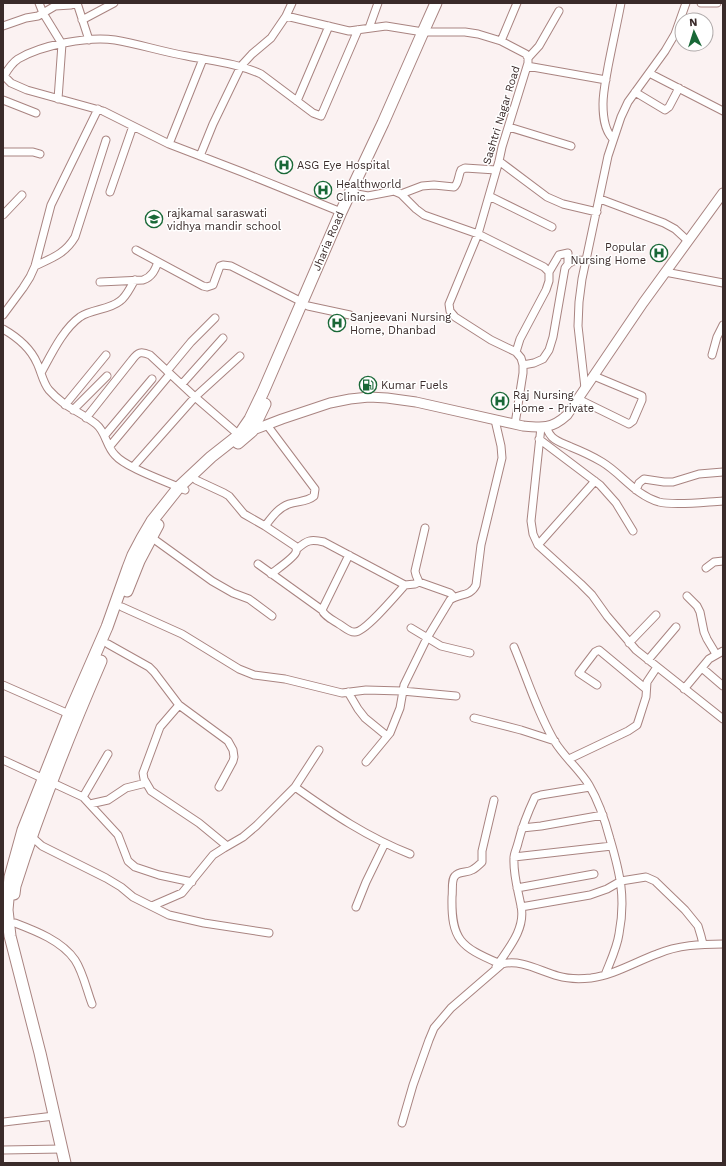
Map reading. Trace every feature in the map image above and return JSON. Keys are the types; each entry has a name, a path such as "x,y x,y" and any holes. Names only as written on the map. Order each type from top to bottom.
{"highway":[{"name":"Jharia Road","path":"426,32 436,3"},
{"name":"Jharia Road","path":"182,488 211,457 239,435 250,419 305,304 383,123 426,32 443,3"},
{"name":"Jharia Road","path":"252,431 278,377 341,212 354,192"},
{"path":"118,611 128,568 142,538 162,507 182,488 196,480 252,431"},
{"path":"71,1163 15,923 13,910 15,886 32,837 69,714 111,628 151,536 182,488"},
{"path":"65,1163 10,936 7,910 10,877 23,830 48,781 108,644 111,628"}],"main road":[{"path":"239,435 292,415 330,403 369,397 416,402 524,426 544,427 556,424 567,415 665,272 722,199"}],"street":[{"path":"39,3 43,13 62,44 58,99"},
{"path":"3,26 26,18 38,16 55,6 77,3 89,40"},
{"path":"82,20 114,3"},
{"path":"200,156 213,124 241,66 252,54 271,38 286,16 292,3"},
{"path":"369,28 378,3"},
{"path":"501,41 517,3"},
{"path":"613,139 608,134 604,121 603,104 606,80 622,3"},
{"path":"585,388 578,326 579,302 582,280 608,156 621,117 635,92 665,51 675,34 686,3"},
{"path":"701,3 717,3"},
{"path":"528,58 539,46 559,11"},
{"name":"Sashtri Nagar Road","path":"286,16 349,30 386,26 426,32 465,32 478,34 501,41 526,54 528,58 527,66 502,147 478,234 449,304 450,311 455,317 491,340 516,352"},
{"path":"297,101 329,26"},
{"path":"341,212 169,144 98,109 27,90 11,83 4,75 11,65 18,60 46,48 89,40 115,40 241,66 261,74 313,113 321,116 358,30"},
{"path":"169,144 203,59"},
{"path":"527,66 606,80"},
{"path":"649,73 723,111"},
{"path":"635,92 665,110 669,107 679,88"},
{"path":"3,100 36,113"},
{"path":"3,315 30,277 51,205 98,109"},
{"path":"110,192 133,126"},
{"path":"509,127 571,146"},
{"path":"34,266 53,258 64,251 75,237 106,140"},
{"path":"3,152 33,152 40,154"},
{"path":"499,161 547,197 563,204 597,212"},
{"path":"401,194 428,185 454,187 461,170 465,168 496,170"},
{"path":"354,192 368,196 394,191 401,194 416,209 424,214 478,234 544,267 548,272 549,281 546,290 526,326 516,352 521,358 523,373 515,424"},
{"path":"3,215 22,195"},
{"path":"489,196 552,227"},
{"path":"600,199 664,223 675,229 688,241"},
{"path":"136,250 203,286 207,287 213,285 220,266 228,265 305,304 350,315"},
{"path":"523,365 534,363 543,359 549,350 568,263 568,253 559,255 548,272"},
{"path":"568,263 573,260 586,260"},
{"path":"100,282 143,280 148,278 153,272 158,262"},
{"path":"665,272 723,283"},
{"path":"41,373 63,335 80,316 121,300 134,280"},
{"path":"110,446 191,342 214,318"},
{"path":"712,355 717,337 723,325"},
{"path":"3,329 17,337 30,351 37,362 47,388 56,399 100,428 114,454 120,460 182,488"},
{"path":"182,384 223,338"},
{"path":"86,418 132,360 139,353 144,352 150,355 239,435"},
{"path":"65,406 106,355"},
{"path":"133,467 195,397 240,356"},
{"path":"73,410 107,376"},
{"path":"578,399 627,423 631,423 633,421 642,400 642,396 594,376"},
{"path":"105,435 152,379"},
{"path":"366,762 387,736 400,708 404,685 428,638 450,600 454,597 470,593 474,590 476,585 481,545 502,458 495,420"},
{"path":"265,526 276,512 288,504 310,499 314,496 315,489 267,425"},
{"path":"544,427 539,439 537,473 531,521 533,534 538,545 592,595 630,643 648,660 720,717 723,708"},
{"path":"544,427 552,438 584,452 602,462 646,497 659,502 671,503 723,501"},
{"path":"539,439 595,481 609,494 633,531"},
{"path":"636,490 639,483 644,479 673,482 699,474 723,472"},
{"path":"196,480 224,493 244,514 265,526 295,546 297,549"},
{"path":"538,545 595,481"},
{"path":"419,582 415,571 425,528"},
{"path":"151,536 212,581 233,593 249,599 272,616"},
{"path":"271,574 293,556 297,549 308,541 319,541 324,542 405,585 419,582 450,593 454,597"},
{"path":"322,610 348,555"},
{"path":"706,568 714,562 723,561"},
{"path":"258,564 322,610 327,616 350,631 356,632 362,630 405,585"},
{"path":"684,689 709,659 720,653 707,639 700,612 688,596"},
{"path":"118,611 182,634 239,669 254,675 286,679 342,693 366,690 456,696"},
{"path":"630,643 656,615"},
{"path":"411,628 441,646 470,653"},
{"path":"648,660 676,628"},
{"path":"108,644 149,667 179,705 230,744 234,757 233,761 219,787"},
{"path":"514,647 543,719 555,741 595,794 612,846 621,881 621,920 619,936 605,975"},
{"path":"596,685 579,673 595,652 599,650 646,689"},
{"path":"569,759 634,728 637,725 646,699 647,682 657,667"},
{"path":"702,668 723,686"},
{"path":"3,685 69,714"},
{"path":"348,692 358,710 365,718 387,736"},
{"path":"179,705 160,727 143,776 151,791 198,823 227,846"},
{"path":"474,718 522,730 555,741"},
{"path":"152,906 182,893 203,866 213,856 243,837 295,787 319,750"},
{"path":"83,797 108,754"},
{"path":"3,760 83,797 118,835 130,864 159,875 192,882"},
{"path":"90,804 108,800 126,788 146,783"},
{"path":"295,787 350,825 384,843 410,854"},
{"path":"493,972 520,929 522,921 522,907 514,871 514,857 522,828 535,797 590,787"},
{"path":"494,800 482,851 482,862 473,870 456,874 454,878 452,905 455,930 459,938 470,950 498,964"},
{"path":"522,828 603,815"},
{"path":"32,837 42,846 106,878 121,887 133,897 169,915 197,922 269,933"},
{"path":"356,907 384,843"},
{"path":"514,857 612,846"},
{"path":"517,888 594,874"},
{"path":"522,907 590,895 604,891 621,881 646,878 651,879 655,881 692,918 702,936 703,944"},
{"path":"15,923 49,938 71,955 76,962 92,1004"},
{"path":"402,1122 413,1085 434,1028 451,1008 502,964 516,963 560,977 591,978 617,971 674,948 703,944 723,944"},
{"path":"4,1122 54,1116"},
{"path":"3,1150 62,1149"}],"place":[{"name":"ASG Eye Hospital","path":"284,165"},
{"name":"Healthworld Clinic","path":"323,190"},
{"name":"rajkamal saraswati vidhya mandir school","path":"154,219"},
{"name":"Popular Nursing Home","path":"659,253"},
{"name":"Sanjeevani Nursing Home, Dhanbad","path":"337,323"},
{"name":"Kumar Fuels","path":"368,385"},
{"name":"Raj Nursing Home - Private","path":"500,401"}]}
